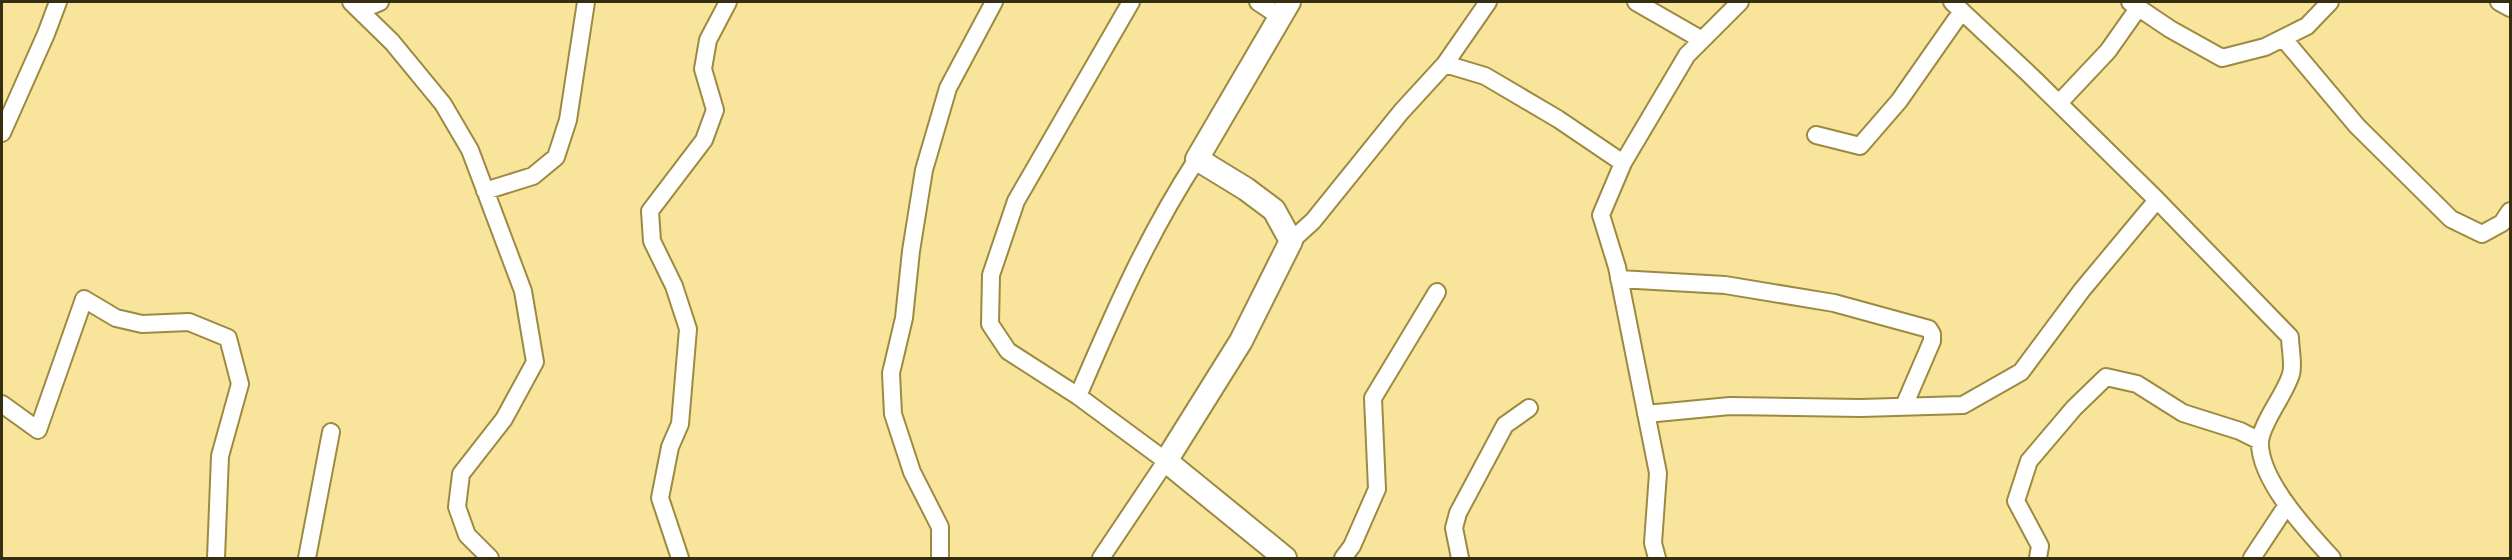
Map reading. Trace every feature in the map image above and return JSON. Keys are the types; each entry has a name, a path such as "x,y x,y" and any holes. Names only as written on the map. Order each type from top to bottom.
{"street":[{"path":"2,133 58,2"},
{"path":"351,2 392,42 443,104 470,150 524,291 535,362 504,419 461,474 457,507 466,535 490,558"},
{"path":"365,2 373,5 380,2"},
{"path":"485,191 533,176 556,157 568,120 586,2"},
{"path":"680,558 660,498 669,447 680,424 688,328 674,286 652,241 650,211 704,140 715,110 703,69 708,40 728,2"},
{"path":"940,558 940,527 912,472 893,414 891,374 904,318 911,250 924,170 948,88 994,2"},
{"path":"1131,2 1016,201 991,275 990,324 1008,351 1077,396 1166,461 1285,558"},
{"path":"1077,396 1129,276 1168,203 1197,159 1284,9 1258,2"},
{"path":"1101,558 1166,461 1241,341 1291,241 1313,221 1401,112 1444,64 1488,2"},
{"path":"1636,2 1702,40"},
{"path":"1657,558 1653,543 1658,473 1619,279 1602,215 1623,163 1687,55 1740,2"},
{"path":"2059,103 2108,51 2134,4 2170,29 2222,58 2265,47 2307,26 2330,2"},
{"path":"2499,2 2511,8"},
{"path":"1816,135 1860,146 1899,101 1957,6 2157,200 2290,337 2292,373 2272,410 2260,441 2268,474 2287,505 2332,558"},
{"path":"2283,38 2356,126 2451,219 2482,234 2508,222"},
{"path":"1444,64 1485,76 1558,119 1623,163"},
{"path":"1197,159 1246,189 1274,210 1291,241"},
{"path":"1646,414 1730,406 1861,408 1963,405 2021,372 2082,290 2157,200"},
{"path":"1619,279 1725,285 1834,303 1929,329 1932,341 1904,406"},
{"path":"1343,558 1352,546 1377,489 1373,398 1437,292"},
{"path":"2,404 39,430 84,299 116,318 142,324 189,322 228,339 240,384 220,456 216,558"},
{"path":"2038,558 2040,546 2016,501 2029,461 2074,408 2106,377 2137,384 2183,413 2240,431 2260,441"},
{"path":"1460,558 1454,528 1458,513 1505,425 1529,408"},
{"path":"307,558 331,432"},
{"path":"2252,558 2287,505"}]}
